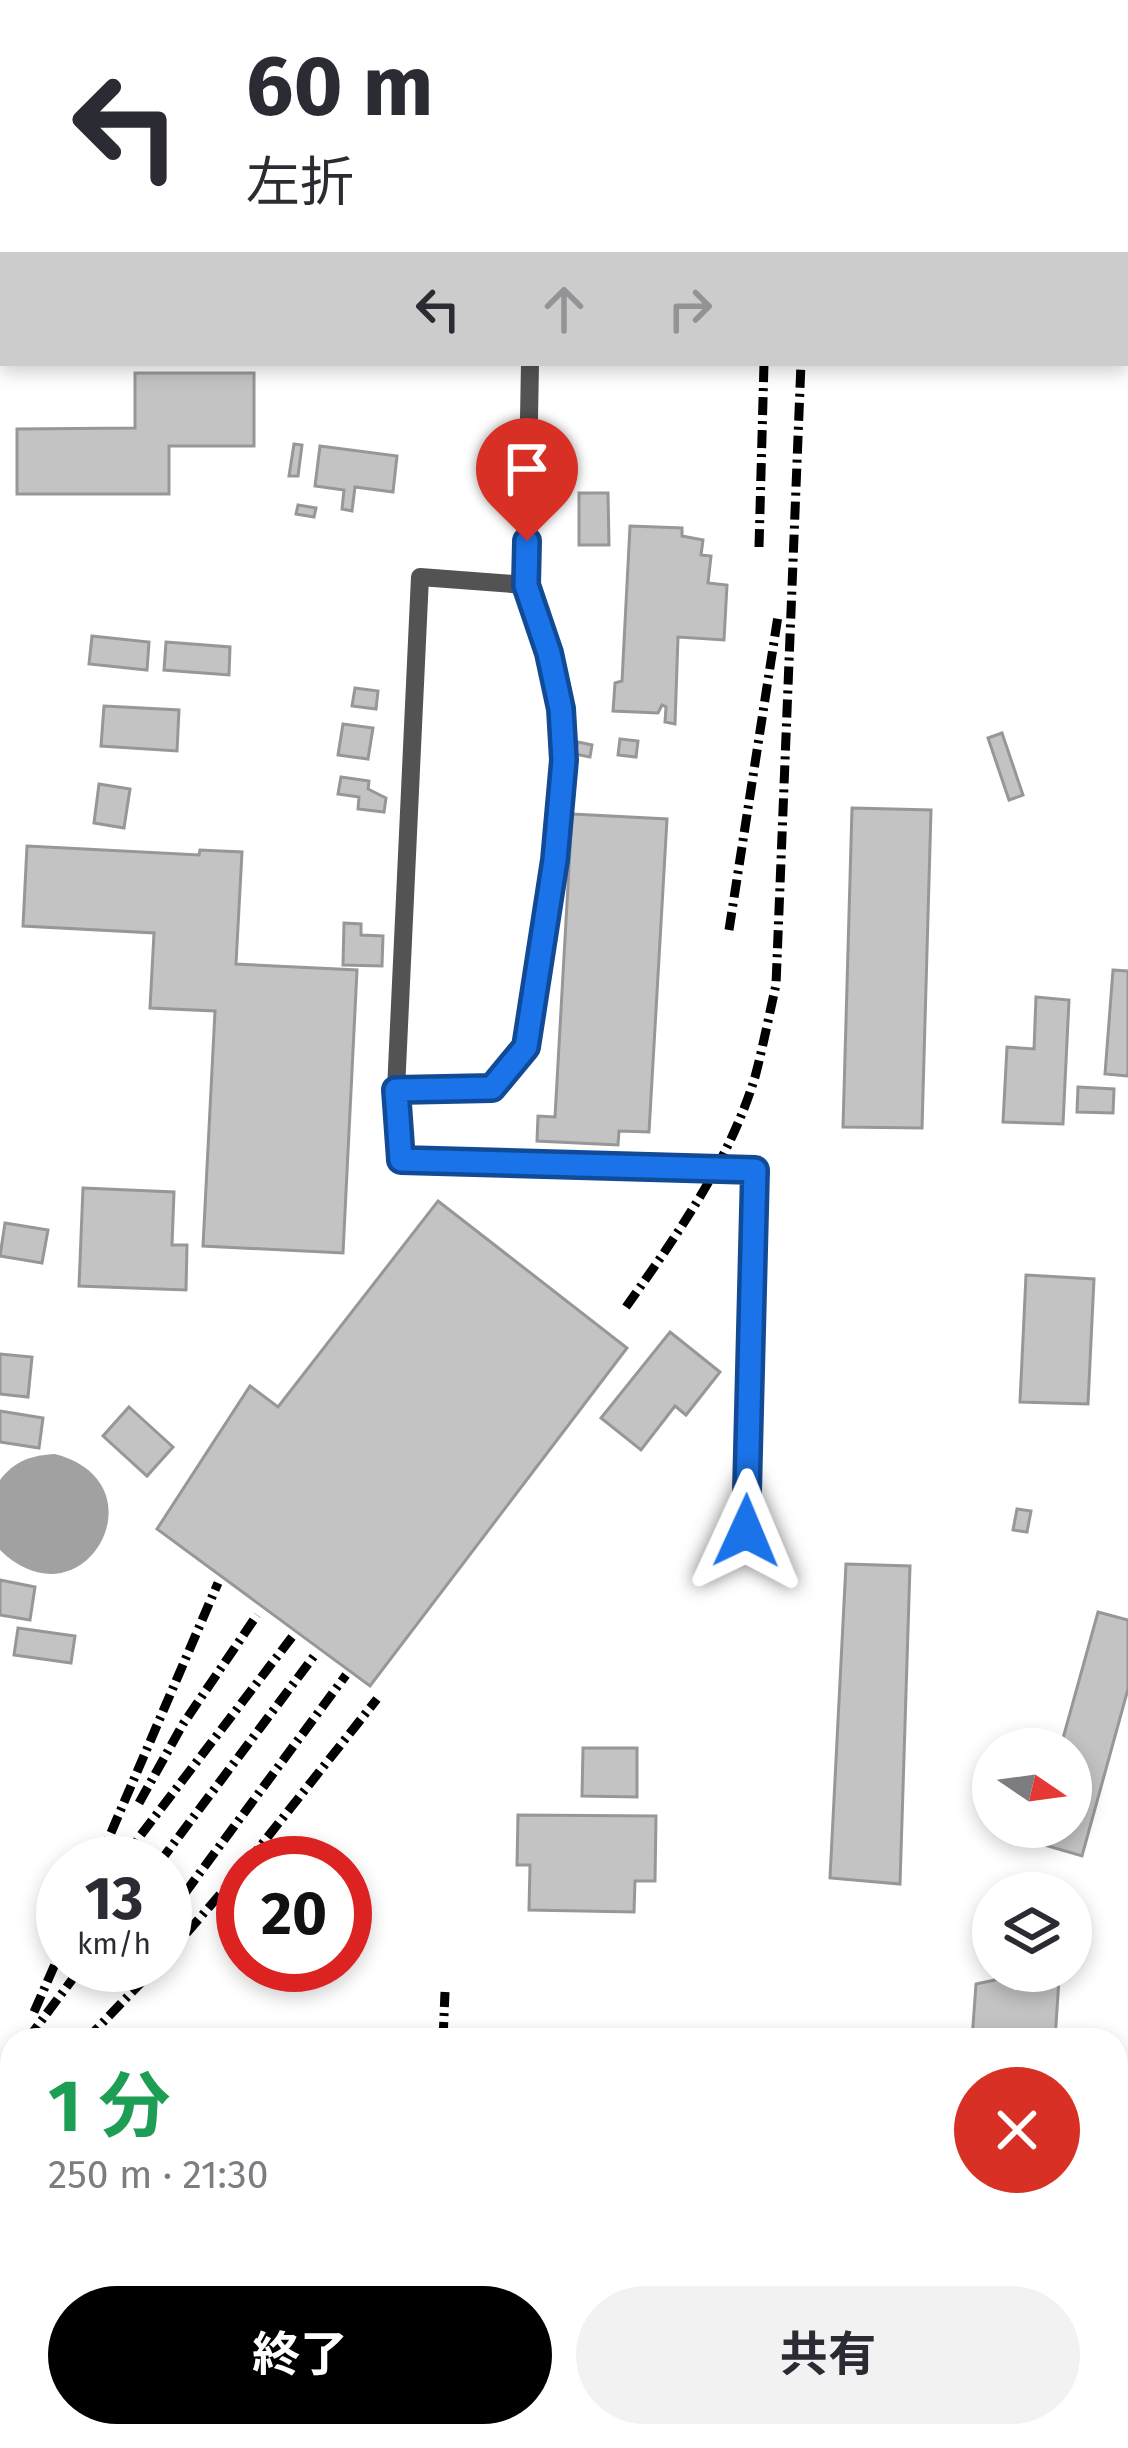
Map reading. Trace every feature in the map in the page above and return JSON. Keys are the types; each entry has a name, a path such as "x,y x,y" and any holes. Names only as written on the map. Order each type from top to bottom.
{"street":[{"path":"193,2448 256,2448"}],"lane":[{"path":"396,1090 492,1088 526,1047 555,860 564,760 561,709 549,653 526,585 530,366"},
{"path":"526,585 420,577 396,1090 401,1160 755,1170 746,1531"}],"shaded area":[{"path":"55,1454 88,1470 105,1493 108,1518 100,1543 83,1563 59,1573 31,1570 0,1550 0,1480 24,1460"}],"building":[{"path":"135,373 254,373 254,446 169,446 169,494 17,494 17,429 135,428"},
{"path":"294,444 302,445 298,476 289,476"},
{"path":"320,446 397,456 393,492 355,487 352,511 342,509 344,490 315,486"},
{"path":"579,493 608,493 609,545 579,545"},
{"path":"298,505 316,508 314,517 296,514"},
{"path":"630,526 682,528 682,536 703,540 701,555 711,556 708,583 727,585 724,640 678,637 675,724 665,722 662,705 658,713 613,711 615,683 622,681"},
{"path":"92,636 149,642 147,670 89,664"},
{"path":"166,642 230,647 229,675 164,670"},
{"path":"355,688 378,691 376,709 352,706"},
{"path":"104,706 179,710 177,751 101,746"},
{"path":"343,724 373,728 368,759 338,755"},
{"path":"1002,733 1023,795 1009,800 988,738"},
{"path":"620,739 638,741 636,757 618,755"},
{"path":"578,742 592,745 590,757 575,754"},
{"path":"341,777 369,781 368,789 386,798 384,812 358,809 359,797 338,794"},
{"path":"99,784 130,789 124,828 94,823"},
{"path":"852,808 931,810 922,1128 843,1127"},
{"path":"572,814 667,819 649,1132 619,1131 618,1145 537,1141 538,1116 555,1117"},
{"path":"27,846 199,855 200,850 242,852 236,964 357,970 343,1253 203,1246 215,1011 150,1008 154,933 23,926"},
{"path":"344,923 361,924 361,935 383,936 382,966 343,965"},
{"path":"1113,970 1128,971 1128,1076 1105,1074"},
{"path":"1036,997 1069,1000 1063,1124 1003,1122 1007,1047 1034,1049"},
{"path":"1078,1087 1114,1089 1113,1113 1077,1112"},
{"path":"83,1188 174,1192 172,1245 187,1245 186,1290 79,1286"},
{"path":"438,1201 627,1348 370,1686 157,1529 250,1386 278,1407"},
{"path":"5,1223 48,1230 42,1263 0,1256"},
{"path":"1026,1275 1094,1279 1088,1404 1020,1402"},
{"path":"670,1332 720,1372 686,1415 675,1406 641,1450 601,1418"},
{"path":"0,1354 32,1357 28,1397 0,1394"},
{"path":"129,1407 173,1447 147,1476 103,1436"},
{"path":"0,1411 43,1418 39,1448 0,1442"},
{"path":"1017,1509 1031,1511 1027,1532 1013,1530"},
{"path":"846,1564 910,1566 900,1884 830,1878"},
{"path":"0,1580 35,1587 30,1620 0,1615"},
{"path":"1098,1612 1128,1620 1128,1689 1092,1820 1092,1728 1066,1728"},
{"path":"18,1628 75,1636 71,1663 14,1655"},
{"path":"583,1748 637,1748 637,1797 582,1796"},
{"path":"518,1815 656,1816 655,1881 635,1881 634,1912 529,1910 530,1865 517,1865"},
{"path":"1055,1848 1084,1848 1082,1856"},
{"path":"975,1992 1058,1992 1056,2028 973,2028"}],"railway":[{"path":"759,547 764,366"},
{"path":"626,1307 682,1225 731,1139 755,1077 776,985 801,366"},
{"path":"729,930 778,616"},
{"path":"110,1836 218,1583"},
{"path":"139,1803 183,1724 257,1615"},
{"path":"140,1836 292,1637"},
{"path":"179,1836 314,1656"},
{"path":"192,1883 346,1675"},
{"path":"268,1836 377,1699"},
{"path":"192,1927 216,1899"},
{"path":"34,2012 43,1992"},
{"path":"36,2028 63,1992"},
{"path":"98,2028 132,1992"},
{"path":"444,2028 445,1992"}],"route":[{"path":"527,541 526,585 549,653 561,709 564,760 555,860 526,1047 492,1088 396,1090 401,1160 755,1170 746,1531"}]}
